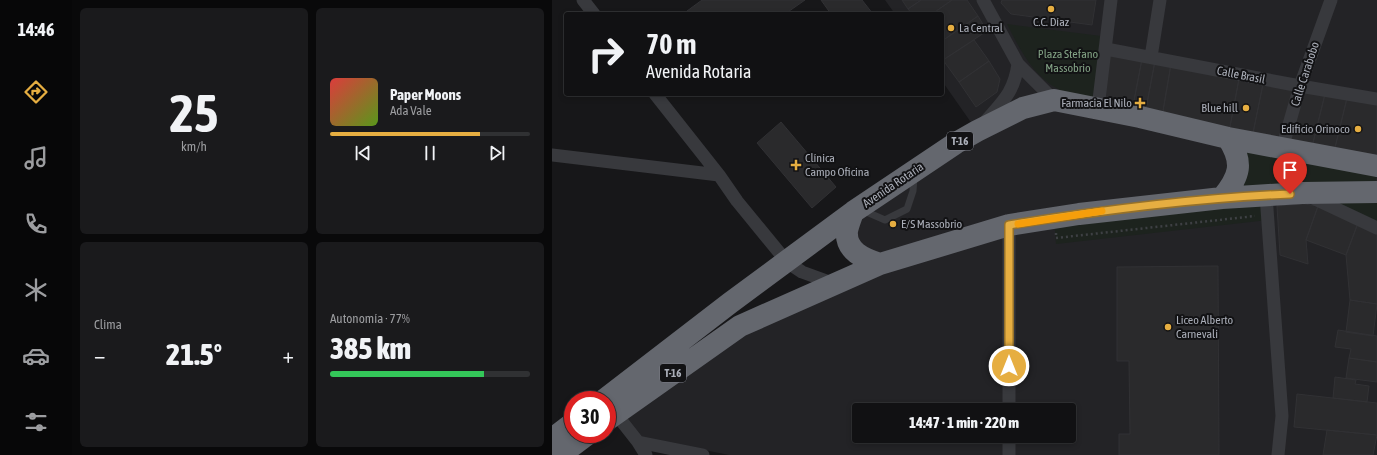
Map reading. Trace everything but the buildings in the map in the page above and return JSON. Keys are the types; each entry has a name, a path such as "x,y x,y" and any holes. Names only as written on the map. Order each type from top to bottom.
{"highway":[{"name":"Avenida Rotaria","path":"616,405 730,303 856,210 977,130 1024,108 1054,100 1098,108 1228,138"},
{"name":"T-16","path":"1228,138 1377,166"},
{"path":"1222,198 1230,189 1238,173 1238,155 1228,138"},
{"name":"T-16","path":"616,406 740,326 880,264 1009,225 1079,214 1222,198 1302,193 1377,192"},
{"path":"856,210 847,231 848,244 856,253 866,259 880,264"},
{"path":"552,439 564,430"},
{"path":"560,455 576,443"}],"street":[{"path":"583,0 592,12"},
{"path":"984,0 1018,64 1054,100"},
{"path":"1098,108 1106,48 1110,0"},
{"path":"1151,57 1160,0"},
{"name":"Calle Carabobo","path":"1282,149 1300,86 1331,0"},
{"name":"Calle Brasil","path":"1106,48 1300,86 1377,99"},
{"path":"977,130 1010,91 1016,78 1018,64"},
{"path":"657,96 719,175 737,201 787,262 802,272 835,284"},
{"path":"552,155 719,175"},
{"path":"1302,193 1377,228"},
{"path":"1266,195 1282,416 1278,455"},
{"path":"1009,225 1009,403"},
{"path":"616,418 638,442 646,455"},
{"path":"638,442 703,455"},
{"path":"1009,443 1009,455"}],"shaded area":[{"path":"885,0 1377,0 1377,455 729,455 640,437 623,415 741,330 883,267 864,254 851,224 977,131 944,84 944,12 894,12"}],"green space":[{"name":"Plaza Stefano Massobrio","path":"1007,24 1101,36 1093,100 1062,91 1041,77 1022,52"},
{"path":"1234,147 1376,174 1376,183 1266,195 1268,220 1056,244 1054,218 1222,198"},
{"path":"1377,196 1377,224 1319,198"}],"slow traffic":[{"path":"1018,224 1102,211"}],"place":[{"name":"C.C. Díaz","path":"1051,9"},
{"name":"La Central","path":"951,28"},
{"name":"Farmacia El Nilo","path":"1140,103"},
{"name":"Blue hill","path":"1246,108"},
{"name":"Edificio Orinoco","path":"1358,129"},
{"name":"Clínica Campo Oficina","path":"796,165"},
{"name":"E/S Massobrio","path":"893,224"},
{"name":"Liceo Alberto Carnevali","path":"1168,327"}],"route":[{"path":"1009,366 1009,225 1079,214 1222,198 1290,194"}]}
